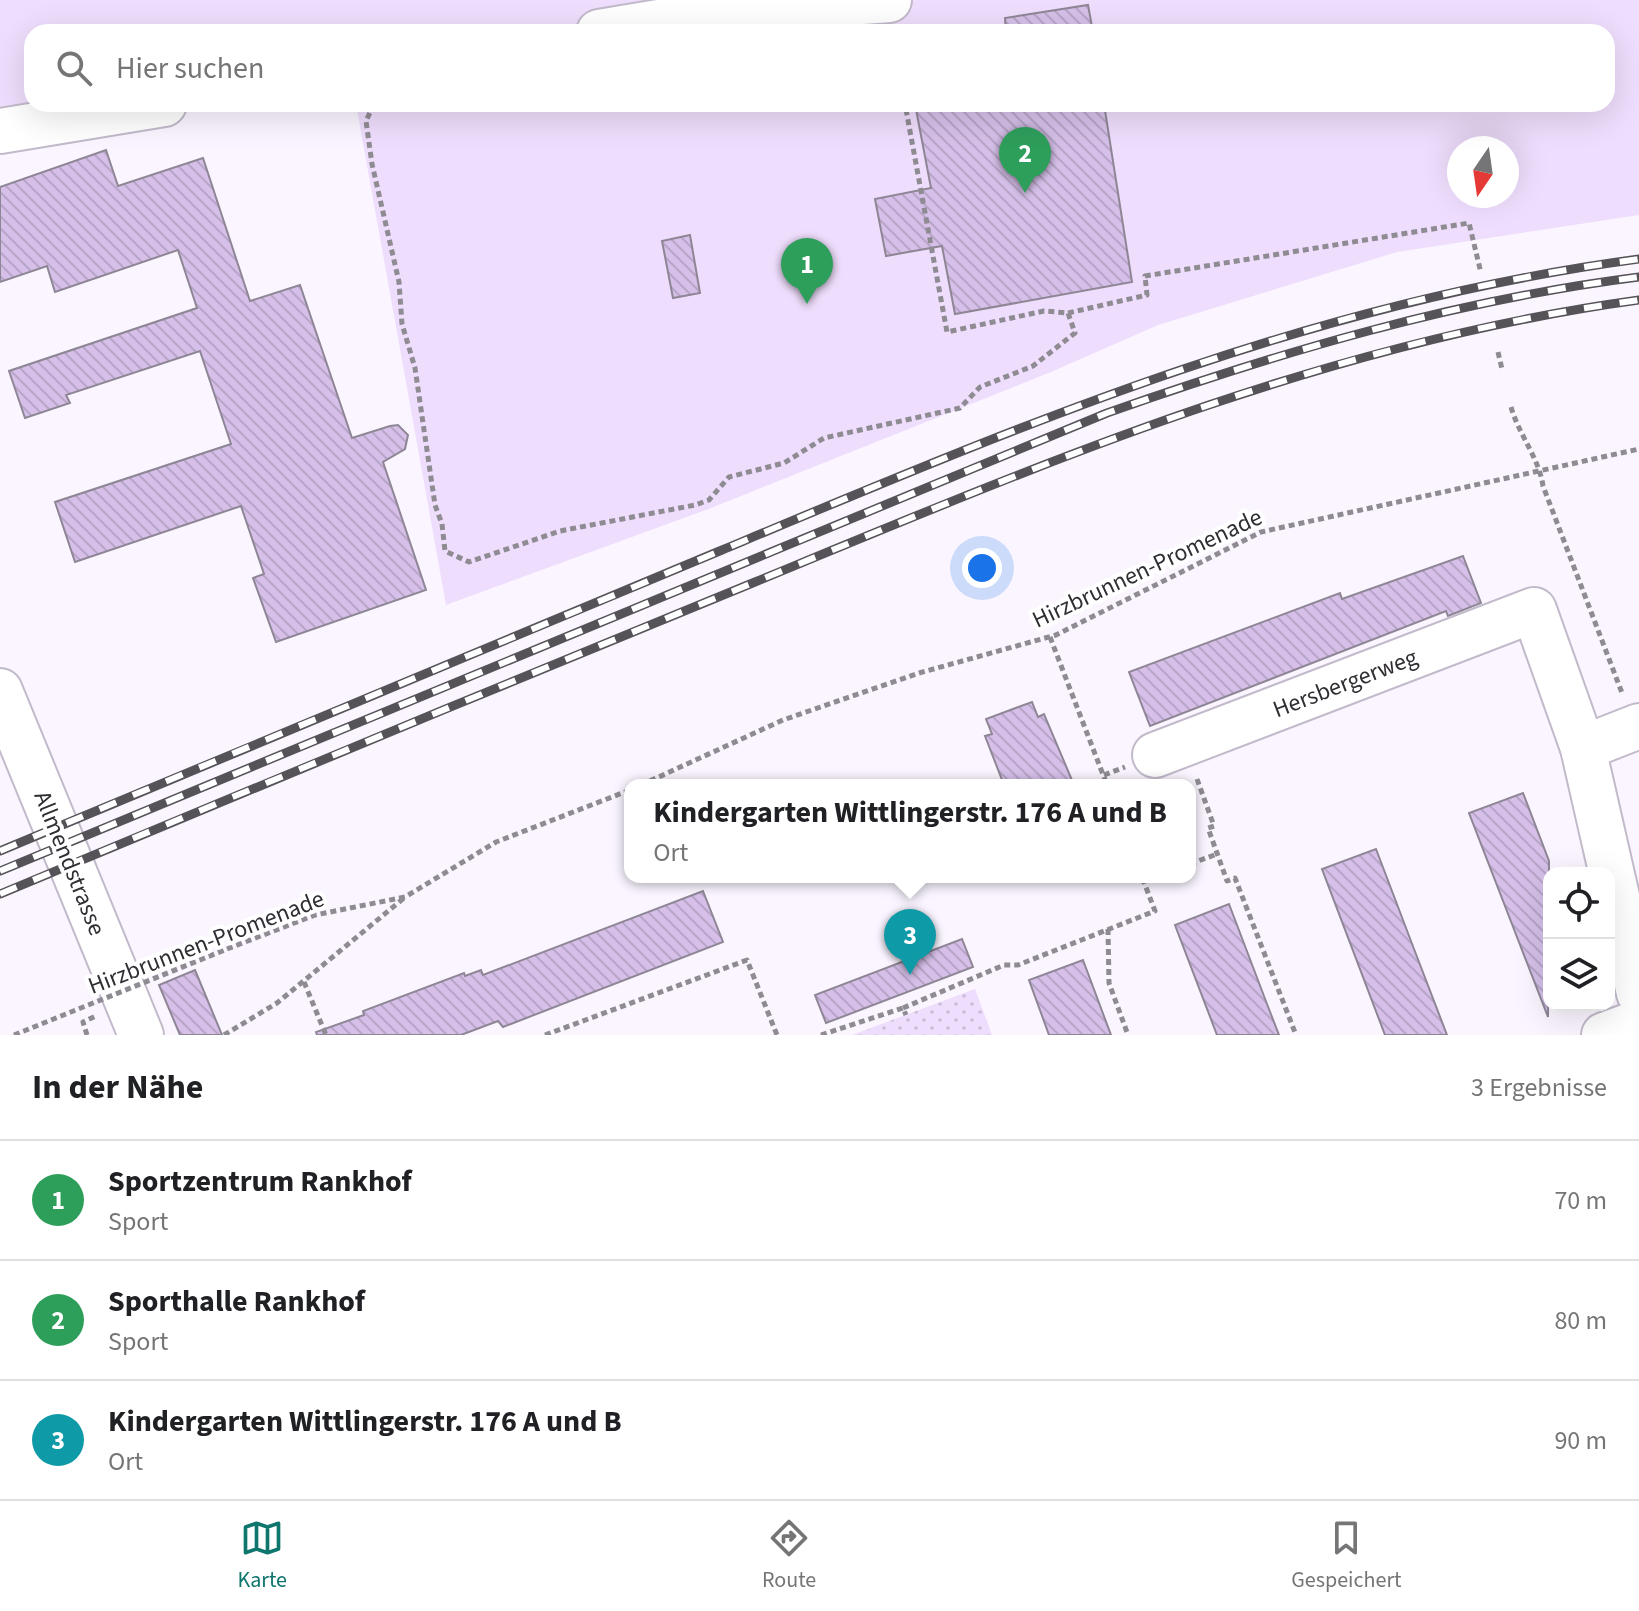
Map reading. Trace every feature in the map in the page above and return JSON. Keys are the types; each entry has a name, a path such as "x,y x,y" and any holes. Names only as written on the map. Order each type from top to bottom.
{"street":[{"path":"647,24 712,13 889,0"},
{"path":"0,131 115,112"},
{"name":"Hersbergerweg","path":"1170,750 1534,610 1583,748"},
{"name":"Allmendstrasse","path":"0,691 141,1035"},
{"path":"1637,727 1583,748 1639,993"},
{"path":"1604,1035 1639,1022"}],"path":[{"path":"370,112 366,121 372,164 399,282 404,339 415,368 435,505 442,524 445,551 457,559 486,558 560,531 686,508 709,500 729,477 784,463 824,438 953,411 980,387 1033,366 1075,333 1068,313"},
{"path":"906,112 947,332 1044,311 1068,313 1147,295 1145,276 1469,223 1481,273"},
{"path":"1498,352 1502,369"},
{"path":"1511,407 1517,428 1541,471 1637,727"},
{"name":"Hirzbrunnen-Promenade","path":"654,779 783,720 919,673 1050,636 1261,532 1639,449"},
{"path":"1050,636 1105,779"},
{"path":"1170,750 1187,779"},
{"name":"Hirzbrunnen-Promenade","path":"14,1035 315,915 405,897 496,842 624,792"},
{"path":"1196,795 1214,826 1208,828 1227,881 1235,878 1296,1035"},
{"path":"1196,862 1217,854"},
{"path":"821,1035 903,1008 1004,965 1018,965 1155,911 1144,883"},
{"path":"224,1035 304,982 405,897"},
{"path":"1108,929 1109,983 1128,1035"},
{"path":"545,1035 747,960 777,1035"},
{"path":"304,982 326,1035"},
{"path":"903,1008 906,1015"}],"shaded area":[{"path":"0,0 1639,0 1639,215 1397,252 1158,325 1051,372 711,508 446,605 357,112 1615,112 1615,24 24,24 24,109 0,125"},
{"path":"975,989 992,1035 852,1035"}],"building":[{"path":"1088,5 1092,24 1005,24 1005,18"},
{"path":"917,112 1105,112 1132,282 955,314 942,246 886,256 875,199 931,188"},
{"path":"106,150 118,186 203,158 250,301 300,285 352,438 398,425 408,435 405,449 383,462 426,590 276,642 253,578 264,574 241,506 75,562 55,502 231,444 200,351 66,395 70,403 25,418 9,371 197,308 178,250 55,292 47,266 0,282 0,187"},
{"path":"690,235 700,293 673,298 662,241"},
{"path":"1463,556 1481,603 1448,616 1446,611 1150,726 1129,672 1340,593 1342,599"},
{"path":"1032,702 1038,717 1044,714 1071,779 1002,779 985,736 992,734 986,719"},
{"path":"1523,793 1549,861 1549,867 1543,867 1543,1004 1469,813"},
{"path":"1376,849 1447,1035 1385,1035 1322,869"},
{"path":"703,891 723,942 503,1027 498,1021 461,1035 317,1035 316,1032 364,1015 363,1011 464,973 465,976 481,970 483,975"},
{"path":"1229,904 1279,1035 1217,1035 1175,925"},
{"path":"962,939 973,967 826,1023 815,995"},
{"path":"1083,960 1111,1035 1049,1035 1029,980"},
{"path":"195,970 222,1035 180,1035 159,985"}],"railway":[{"path":"0,851 947,457 1170,373 1399,305 1517,279 1639,259"},
{"path":"0,871 1107,413 1237,369 1369,331 1503,299 1639,277"},
{"path":"0,894 864,537 1080,451 1298,376 1409,345 1523,320 1639,300"}],"place":[{"name":"Sporthalle Rankhof","path":"1025,193"},
{"name":"Sportzentrum Rankhof","path":"807,304"},
{"name":"Kindergarten Wittlingerstr. 176 A und B","path":"910,975"}]}
